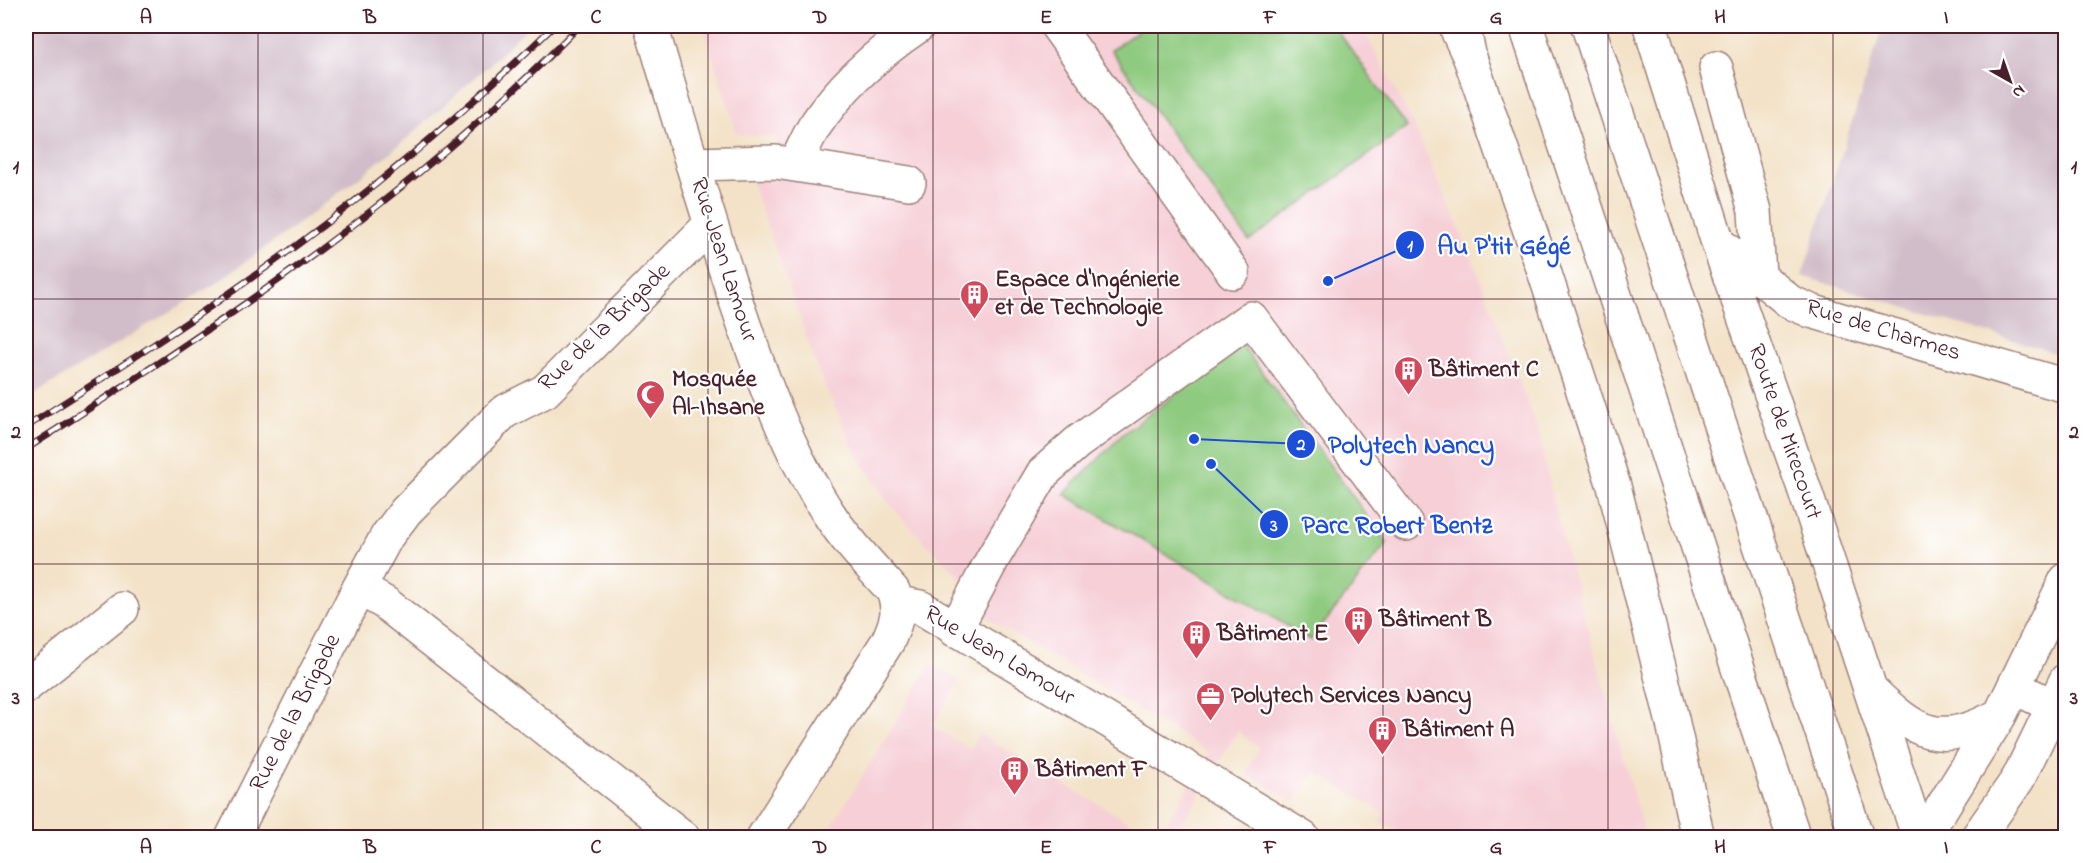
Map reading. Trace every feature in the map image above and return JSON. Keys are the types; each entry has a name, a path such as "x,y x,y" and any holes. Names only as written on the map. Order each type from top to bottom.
{"main road":[{"name":"Rue Jean Lamour","path":"651,26 710,225 760,373 808,479 838,528 893,591 898,603 920,608 1303,837"},
{"path":"795,165 814,128 851,81 887,47 918,26"},
{"path":"1057,26 1236,276 1251,318 1406,524"},
{"path":"1454,26 1470,58"},
{"path":"1463,26 1470,58 1544,272 1614,486 1672,719 1698,837"},
{"path":"1526,26 1794,837"},
{"path":"1588,26 1857,837"},
{"name":"Route de Mirecourt","path":"1650,26 1718,243 1809,502 1921,837"},
{"path":"1716,68 1755,211 1759,275"},
{"path":"692,164 776,162 909,183"},
{"name":"Rue de la Brigade","path":"232,837 359,588 387,536 406,511 504,412 545,391 710,225"},
{"name":"Rue de Charmes","path":"1718,243 1790,302 1829,318 2066,386"},
{"path":"955,630 998,549 1043,473 1078,442 1251,318"},
{"path":"1921,837 2007,701 2066,580"},
{"path":"359,588 385,603 684,837"},
{"path":"763,837 888,641 896,622 898,603"},
{"path":"26,686 122,609"},
{"path":"1870,689 1907,721 1939,733 1964,732 1977,728 2007,701 2059,693"},
{"path":"1977,837 2018,779 2059,693"},
{"path":"1672,719 1720,837"},
{"path":"2007,837 2018,779"}],"shaded area":[{"path":"26,26 529,26 411,135 291,229 215,284 26,399"},
{"path":"703,26 1362,26 1414,126 1474,263 1538,431 1556,513 1645,837 1408,837 1380,821 1384,813 1315,772 1295,802 1246,774 1259,748 1238,731 1174,837 1158,837 1209,752 976,611 987,594 961,578 905,522 881,493 853,447 820,375 751,181 774,181 777,138 737,134"},
{"path":"1883,26 2065,26 2065,356 1802,276"},
{"path":"931,664 960,681 932,726 971,750 978,733 1154,837 825,837"}],"green space":[{"path":"1145,26 1334,26 1407,127 1249,241 1111,50"},
{"path":"1242,345 1387,543 1311,640 1064,494 1123,434"}],"railway":[{"path":"26,427 199,314 334,217 431,138 554,26"},
{"path":"26,449 172,354 315,254 451,145 579,26"}],"place":[{"name":"Au P'tit Gégé","path":"1328,281"},
{"name":"Espace d'Ingénierie et de Technologie","path":"974,320"},
{"name":"Bâtiment C","path":"1408,396"},
{"name":"Mosquée Al-Ihsane","path":"651,420"},
{"name":"Polytech Nancy","path":"1194,439"},
{"name":"Parc Robert Bentz","path":"1211,464"},
{"name":"Bâtiment B","path":"1358,646"},
{"name":"Bâtiment E","path":"1196,660"},
{"name":"Polytech Services Nancy","path":"1210,722"},
{"name":"Bâtiment A","path":"1382,756"},
{"name":"Bâtiment F","path":"1014,796"}]}
